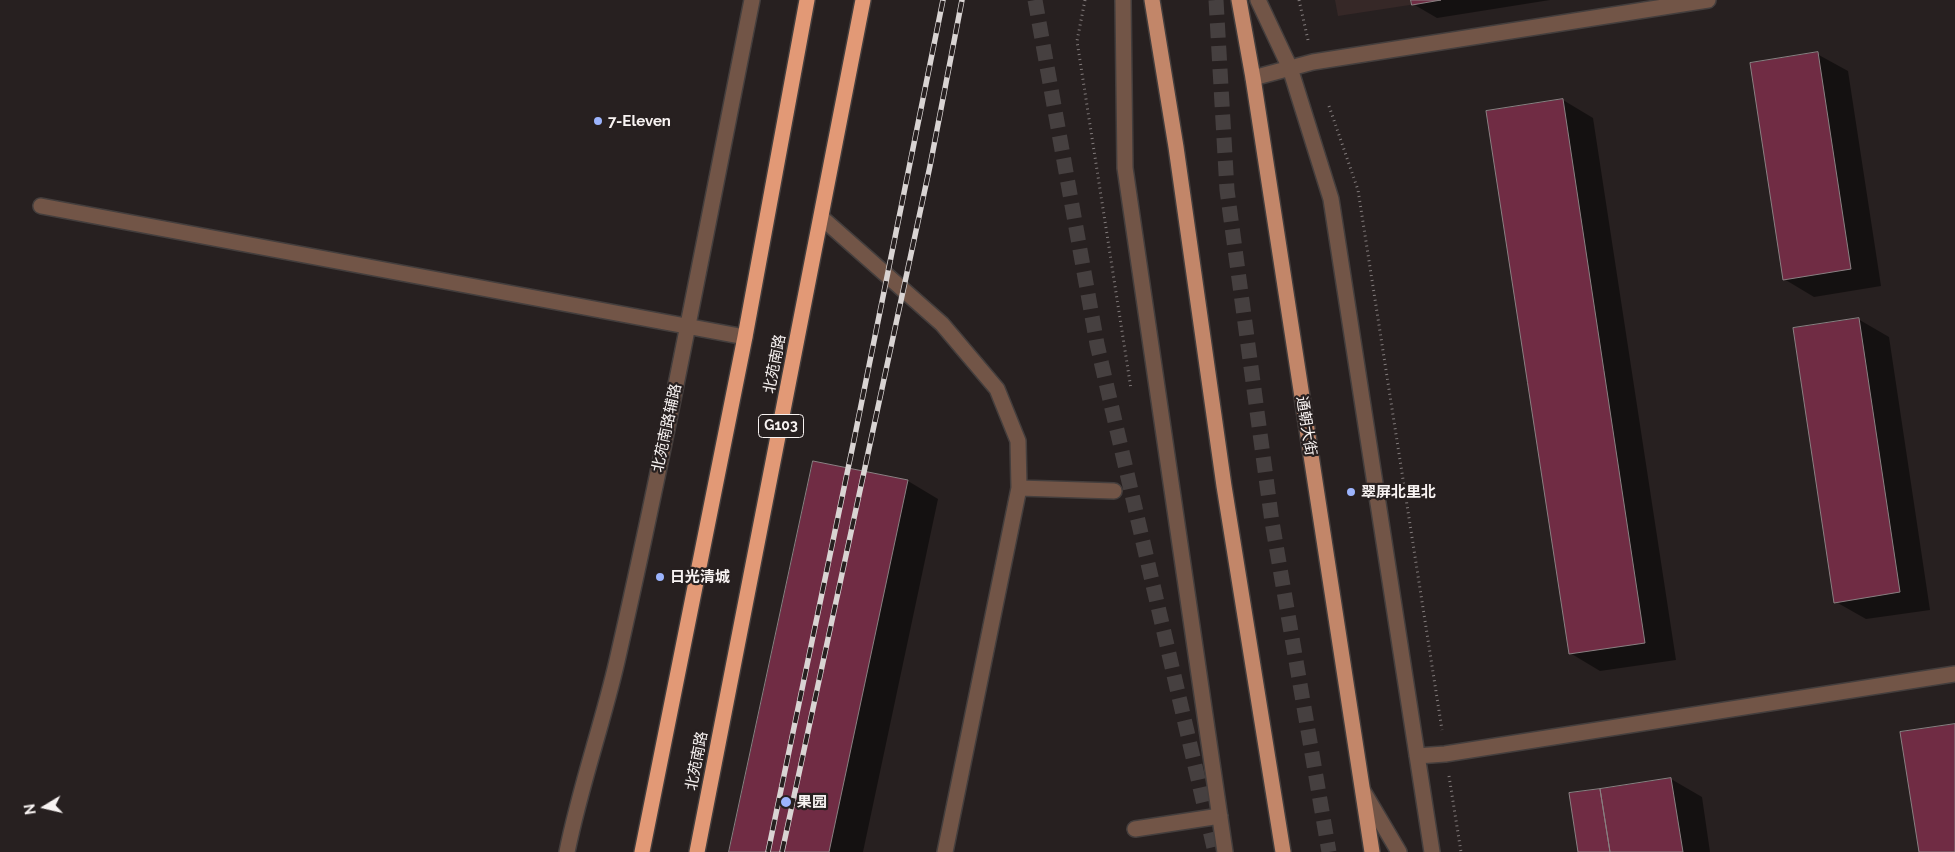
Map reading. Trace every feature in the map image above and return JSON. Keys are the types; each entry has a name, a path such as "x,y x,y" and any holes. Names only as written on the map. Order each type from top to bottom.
{"highway":[{"path":"642,852 745,337 807,0"},
{"name":"北苑南路","path":"697,852 863,0"}],"main road":[{"path":"1152,0 1176,147 1224,486 1284,852"},
{"name":"通朝大街","path":"1240,0 1372,852"}],"street":[{"name":"北苑南路辅路","path":"567,852 575,810 616,664 688,327 752,0"},
{"path":"1123,0 1125,168 1225,852"},
{"path":"1258,0 1290,68 1332,199 1432,852"},
{"path":"1253,78 1313,62 1708,0"},
{"path":"41,206 745,337"},
{"path":"822,218 942,324 997,390 1018,441 1019,488 944,852"},
{"path":"1019,488 1114,491"},
{"path":"1417,756 1445,754 1955,674"},
{"path":"1362,789 1400,852"},
{"path":"1135,829 1220,816"}],"shaded area":[{"path":"1335,0 1442,0 1338,16"}],"building":[{"path":"1411,0 1441,0 1412,5"},
{"path":"1818,52 1851,269 1783,280 1750,63"},
{"path":"1563,99 1645,643 1569,654 1486,111"},
{"path":"1859,318 1900,592 1834,603 1793,328"},
{"path":"813,461 908,480 829,852 729,852"},
{"path":"1955,724 1955,852 1919,852 1900,732"},
{"path":"1671,778 1683,852 1610,852 1600,789"},
{"path":"1600,789 1610,852 1578,852 1569,793"}],"tunnel":[{"path":"1035,0 1097,344 1215,852"},
{"path":"1216,0 1227,190 1272,522 1329,852"}],"railway":[{"path":"768,852 943,0"},
{"path":"782,852 930,166 962,0"}],"place":[{"name":"7-Eleven","path":"598,121"},
{"name":"翠屏北里北","path":"1351,492"},
{"name":"日光清城","path":"660,577"},
{"name":"果园","path":"786,802"}]}
